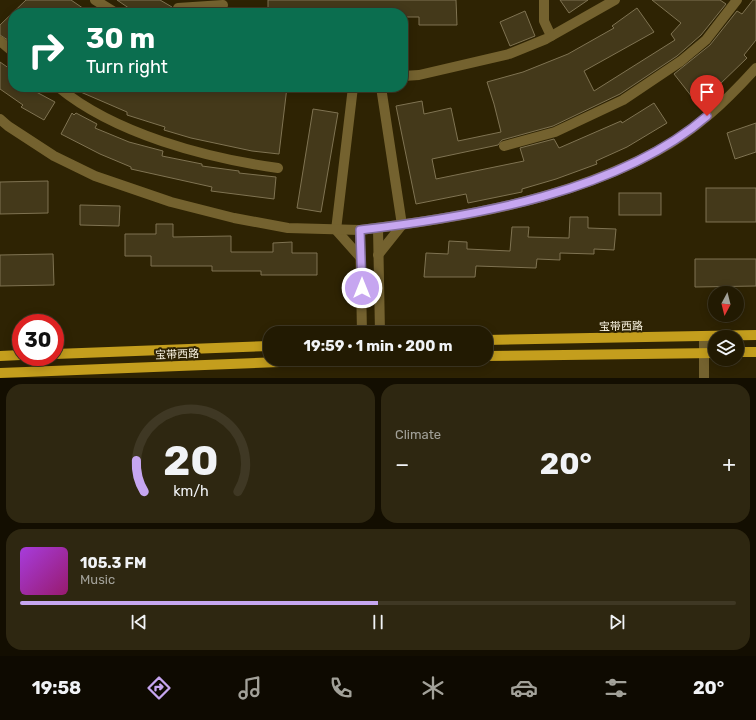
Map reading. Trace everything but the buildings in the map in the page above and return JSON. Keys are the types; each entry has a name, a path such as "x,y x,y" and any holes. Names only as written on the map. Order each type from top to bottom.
{"main road":[{"name":"宝带西路","path":"493,340 756,335"},
{"name":"宝带西路","path":"64,354 263,346"},
{"path":"744,352 756,352"},
{"path":"493,356 708,353"},
{"path":"0,356 12,355"},
{"name":"宝带西路","path":"0,373 263,363"}],"street":[{"path":"96,0 108,8"},
{"path":"544,0 544,20 551,36"},
{"path":"408,76 420,75 509,54 551,36 615,0"},
{"path":"504,146 555,132 624,100 681,61 706,40 738,0"},
{"path":"178,7 223,5"},
{"path":"0,41 8,48"},
{"path":"0,118 8,126 54,156 95,176 171,202 234,218 288,228 360,230 469,214 561,191 614,172 658,151 697,125 728,98 756,68"},
{"path":"64,92 74,101 116,124 183,148 220,158 278,168"},
{"path":"351,92 336,230 362,258"},
{"path":"378,255 402,225 382,92"},
{"path":"378,228 380,326"},
{"path":"360,230 362,258 362,326"},
{"path":"704,337 704,378"}],"route":[{"path":"362,288 360,230 421,223 469,214 561,191 614,172 658,151 697,125 707,116"}]}
